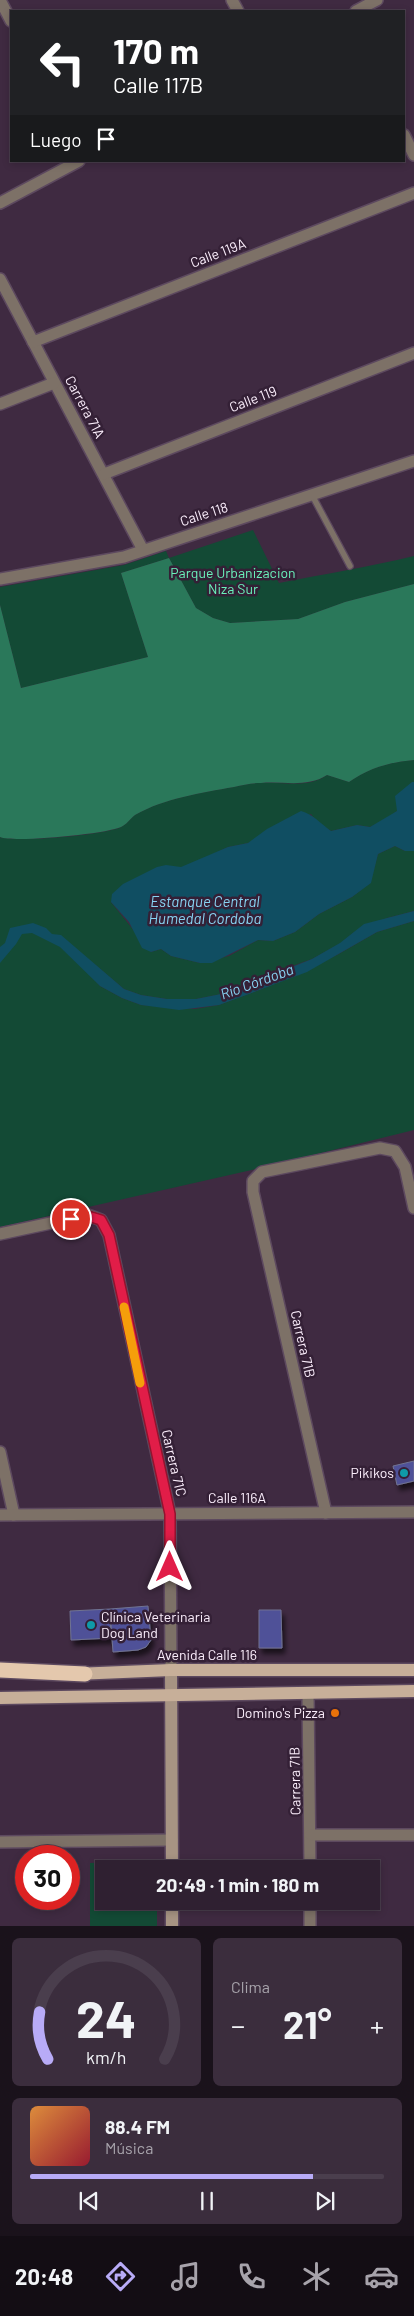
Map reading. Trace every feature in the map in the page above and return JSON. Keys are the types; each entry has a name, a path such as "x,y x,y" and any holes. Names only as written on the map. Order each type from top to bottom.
{"highway":[{"path":"0,1670 85,1674"}],"main road":[{"name":"Avenida Calle 116","path":"0,1678 171,1670 414,1670"},
{"path":"0,1698 414,1691"}],"street":[{"path":"0,0 10,18"},
{"path":"358,10 377,0"},
{"path":"0,203 77,162"},
{"name":"Calle 119A","path":"33,342 414,193"},
{"name":"Carrera 71A","path":"0,279 143,550"},
{"name":"Calle 119","path":"104,474 414,353"},
{"path":"0,404 54,383"},
{"name":"Calle 118","path":"0,579 124,557 414,462"},
{"name":"Carrera 71B","path":"326,1513 255,1201 253,1181 262,1172 380,1148 395,1151 405,1167 414,1208"},
{"name":"Carrera 71C","path":"0,1234 88,1216 101,1220 109,1235 170,1514 172,1860"},
{"path":"0,1452 14,1515"},
{"name":"Calle 116A","path":"0,1515 414,1512"},
{"name":"Carrera 71B","path":"308,1693 310,1860"},
{"path":"311,1835 414,1835"},
{"path":"0,1842 172,1840"},
{"path":"172,1910 172,1926"},
{"path":"310,1910 310,1926"}],"lane":[{"path":"312,495 350,566"}],"green space":[{"name":"Parque Urbanizacion Niza Sur","path":"253,530 279,583 414,556 414,584 345,602 298,619 230,623 213,618 196,608 169,558"},
{"path":"166,551 169,558 121,573 148,657 21,688 0,605 0,587 124,565"},
{"path":"169,558 196,608 213,618 230,623 298,619 345,602 414,584 414,760 380,766 349,782 327,775 303,783 251,784 183,797 147,809 135,815 121,827 112,830 60,837 9,839 0,837 0,605 21,688 148,657 121,573"},
{"path":"414,760 414,782 412,782 397,811 370,827 357,825 331,831 316,821 311,814 248,843 228,847 111,902 151,952 161,949 171,956 200,963 229,956 258,940 273,941 295,932 319,914 352,897 370,883 378,854 395,846 405,851 414,851 414,911 387,918 353,933 341,943 312,959 278,971 256,982 237,987 226,993 196,999 167,999 141,995 124,989 93,963 93,978 100,986 122,998 141,1005 195,1009 219,1005 267,987 337,955 377,932 414,921 414,1130 256,1169 0,1227 0,837 9,839 40,839 98,833 121,827 135,815 147,809 183,797 254,783 295,784 311,782 327,775 349,782 380,766"},
{"path":"90,1863 95,1863 95,1910 157,1910 157,1926 90,1926"}],"water":[{"name":"Estanque Central Humedal Cordoba","path":"414,782 414,851 405,851 395,846 378,854 371,883 352,897 319,914 295,932 273,941 258,940 212,963 200,963 171,956 161,949 151,952 142,948 129,922 111,902 112,894 123,884 157,867 166,865 181,867 228,847 248,843 267,829 301,811 313,817 331,831 357,825 370,827 397,811 395,796"},
{"name":"Río Córdoba","path":"414,911 414,921 377,932 307,972 219,1005 179,1010 141,1005 122,998 100,986 60,947 32,933 22,934 0,963 0,947 5,943 10,928 33,923 46,928 52,934 61,935 124,989 141,995 167,999 196,999 226,993 312,959 340,943 364,924"}],"building":[{"name":"Pikikos","path":"414,1461 414,1481 397,1485 393,1466"},
{"path":"148,1606 151,1640 146,1647 138,1650 113,1652 110,1609"},
{"name":"Clínica Veterinaria Dog Land","path":"110,1609 111,1638 71,1640 70,1611"},
{"path":"259,1610 281,1610 282,1648 259,1648"}],"slow traffic":[{"path":"124,1307 140,1383"}],"place":[{"name":"Pikikos","path":"404,1473"},
{"name":"Clínica Veterinaria Dog Land","path":"91,1625"},
{"name":"Domino's Pizza","path":"335,1713"}],"route":[{"path":"71,1219 88,1216 101,1220 109,1235 170,1514 170,1567"}]}
